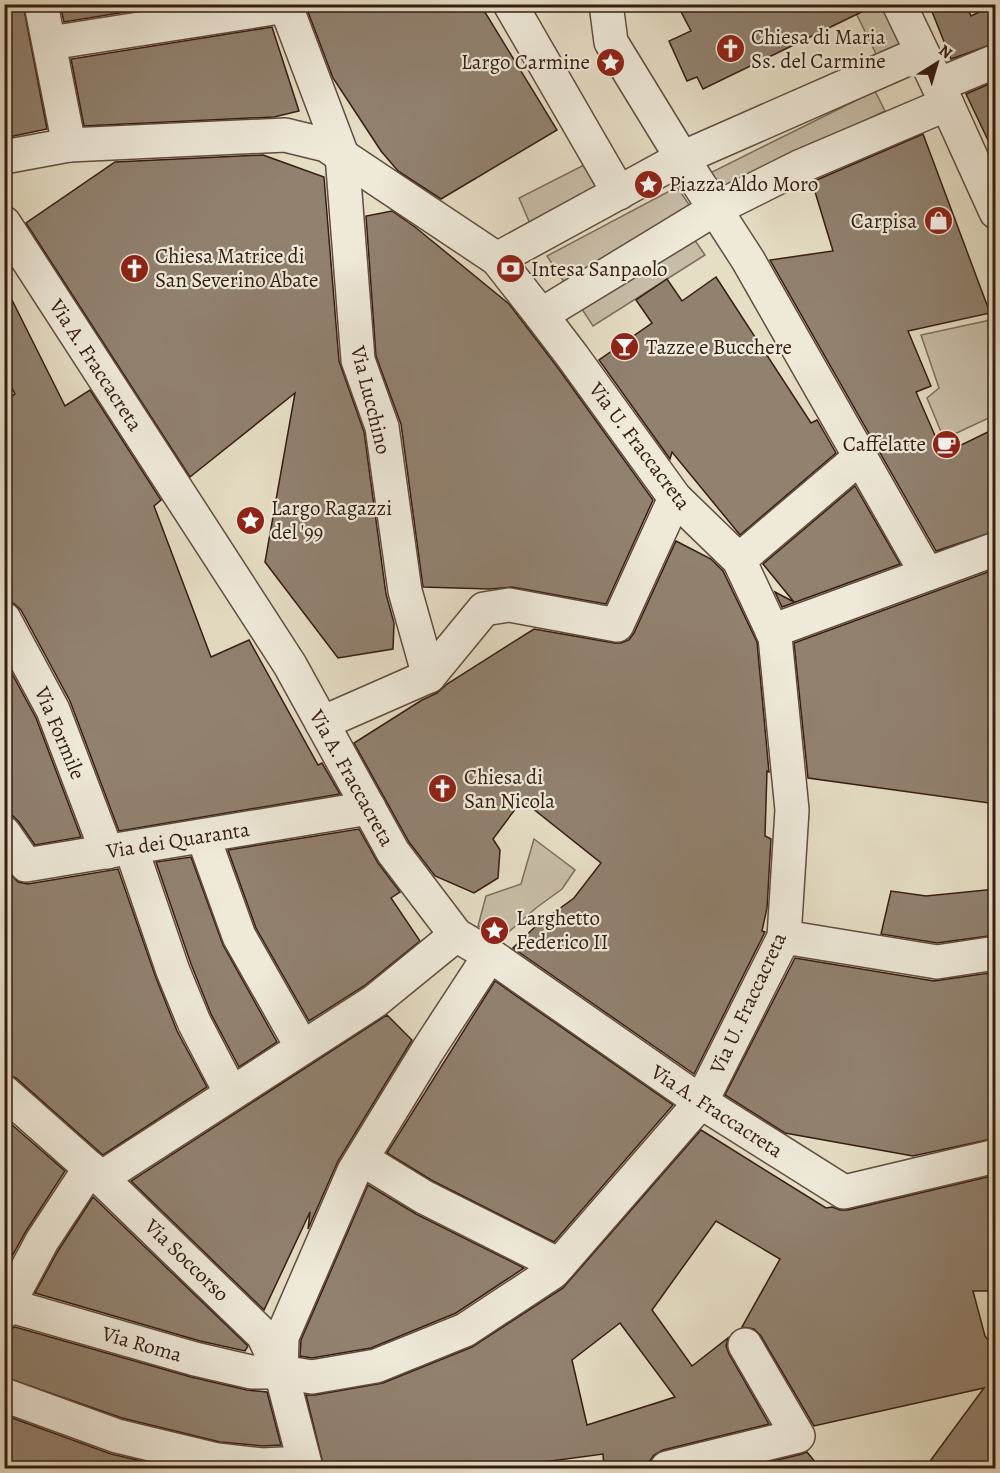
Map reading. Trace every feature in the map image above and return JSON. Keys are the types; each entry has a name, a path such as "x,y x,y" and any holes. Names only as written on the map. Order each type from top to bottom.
{"street":[{"path":"41,4 69,145"},
{"path":"510,4 619,193"},
{"path":"606,4 611,42 753,270 927,574"},
{"path":"898,4 943,94 995,209"},
{"path":"50,43 286,5"},
{"name":"Via Lucchino","path":"286,5 342,155 358,360 382,428 405,591 429,676"},
{"path":"497,259 682,158 921,53"},
{"path":"4,157 69,145 285,135 326,145 497,259 541,315 716,209 943,94 996,61"},
{"name":"Via A. Fraccacreta","path":"4,224 15,260 290,665 393,852 456,935 490,955 701,1102 844,1192 996,1156"},
{"name":"Via U. Fraccacreta","path":"281,1372 312,1377 376,1366 465,1330 553,1272 701,1102 784,937 792,810 775,637 739,560 675,498 541,315"},
{"path":"739,560 859,458"},
{"path":"322,723 429,676 484,609 509,604 617,625 675,498"},
{"path":"772,632 996,549"},
{"name":"Via Formile","path":"4,619 54,710 119,850 194,1022 231,1093"},
{"name":"Via dei Quaranta","path":"4,833 26,865 369,808"},
{"path":"204,836 239,936 302,1047"},
{"path":"5,1307 42,1241 95,1173 231,1093 375,1001 456,935"},
{"path":"784,937 936,962 996,953"},
{"path":"281,1372 282,1337 350,1182 428,1050 490,955"},
{"name":"Via Soccorso","path":"4,1092 95,1173 263,1335 281,1372 305,1466"},
{"path":"362,1159 424,1197 558,1265"},
{"name":"Via Roma","path":"5,1307 195,1359 251,1372 281,1372"},
{"path":"667,1468 798,1436 745,1345"},
{"path":"4,1395 117,1436 217,1460 262,1465 305,1466"}],"shaded area":[{"path":"852,5 889,5 909,48 880,62"},
{"path":"875,91 885,111 775,163 721,197 708,174"},
{"path":"588,163 610,193 534,233 519,198"},
{"path":"677,187 694,212 681,220 705,255 593,326 547,256"},
{"path":"995,319 995,415 944,439 927,398 939,388 921,335"},
{"path":"534,839 575,870 562,889 504,936 478,926 486,896 521,884"}],"building":[{"path":"4,4 23,4 47,129 4,138"},
{"path":"60,4 175,4 64,22"},
{"path":"305,4 480,4 557,130 441,199 398,171 381,151 333,78"},
{"name":"Chiesa di Maria Ss. del Carmine","path":"677,4 878,4 703,89 697,77 687,81 669,41 691,31"},
{"path":"929,4 966,4 971,16 996,4 996,43 951,59"},
{"path":"272,27 299,111 274,117 84,126 71,59"},
{"path":"996,81 996,157 966,94"},
{"path":"923,134 990,313 908,331 931,386 916,392 943,454 996,428 996,531 936,551 770,260 833,251 812,182"},
{"path":"263,155 324,177 339,361 364,432 386,594 394,623 393,649 338,658 265,562 295,393 190,477 26,223 115,162"},
{"path":"392,211 509,304 653,500 606,604 512,587 490,589 423,587 401,424 376,356 366,216"},
{"path":"716,277 811,423 817,420 836,453 740,535 672,452 670,459 599,360 652,323 636,300 667,279 682,301"},
{"path":"4,284 65,406 90,390 161,500 154,506 211,657 249,640 318,765 322,763 340,794 119,831 70,701 21,610 13,603 4,600 4,401 15,394 4,373"},
{"path":"855,486 900,564 782,607 775,592 794,602 763,564"},
{"path":"676,541 711,559 723,571 757,642 769,772 767,771 765,836 771,839 767,908 762,931 765,932 694,1074 513,948 537,925 574,898 601,863 522,800 493,839 500,850 498,878 474,893 435,876 409,842 354,743 437,693 447,684 534,629 614,643 629,640"},
{"path":"996,569 996,804 808,778 794,643"},
{"path":"4,659 36,718 81,837 35,845 13,816 4,815"},
{"path":"359,829 378,863 400,892 391,898 420,941 364,986 309,1021 256,928 228,850"},
{"path":"191,857 223,945 277,1042 239,1067 211,1014 156,862"},
{"path":"4,867 18,882 28,884 118,869 177,1031 207,1087 103,1155 16,1078 4,1074"},
{"path":"996,889 996,935 937,943 881,934 891,891 926,896"},
{"path":"795,958 934,981 996,972 996,1138 913,1156 785,1133 725,1095"},
{"path":"495,981 673,1105 554,1242 433,1181 387,1153"},
{"path":"387,1015 412,1040 338,1161 308,1229 310,1212 264,1310 131,1181"},
{"path":"4,1118 65,1171 26,1231 4,1271"},
{"path":"701,1130 826,1208 848,1210 996,1175 996,1291 973,1291 985,1336 996,1351 996,1468 925,1468 984,1388 814,1426 761,1336 754,1329 742,1327 780,1259 716,1221 652,1310 692,1366 728,1338 726,1346 729,1354 769,1424 663,1450 654,1455 649,1462 649,1468 604,1468 603,1454 498,1468 324,1468 306,1395 383,1383 472,1347 563,1288","holes":["620,1323 675,1397 587,1425 572,1360"]},
{"path":"368,1185 416,1214 524,1268 456,1313 371,1348 312,1358 300,1356 301,1340"},
{"path":"93,1197 248,1346 245,1351 200,1341 35,1293 58,1251"},
{"path":"15,1327 191,1377 247,1390 267,1392 281,1445 263,1446 220,1442 122,1418 4,1377 4,1339 8,1330"},
{"path":"4,1415 111,1454 172,1468 4,1468"},
{"path":"807,1452 820,1468 744,1468 802,1454"}],"place":[{"name":"Chiesa di Maria Ss. del Carmine","path":"730,49"},
{"name":"Largo Carmine","path":"611,62"},
{"name":"Piazza Aldo Moro","path":"648,184"},
{"name":"Carpisa","path":"938,221"},
{"name":"Chiesa Matrice di San Severino Abate","path":"134,268"},
{"name":"Intesa Sanpaolo","path":"510,269"},
{"name":"Tazze e Bucchere","path":"625,347"},
{"name":"Caffelatte","path":"947,444"},
{"name":"Largo Ragazzi del '99","path":"250,520"},
{"name":"Chiesa di San Nicola","path":"443,789"},
{"name":"Larghetto Federico II","path":"495,930"}]}
